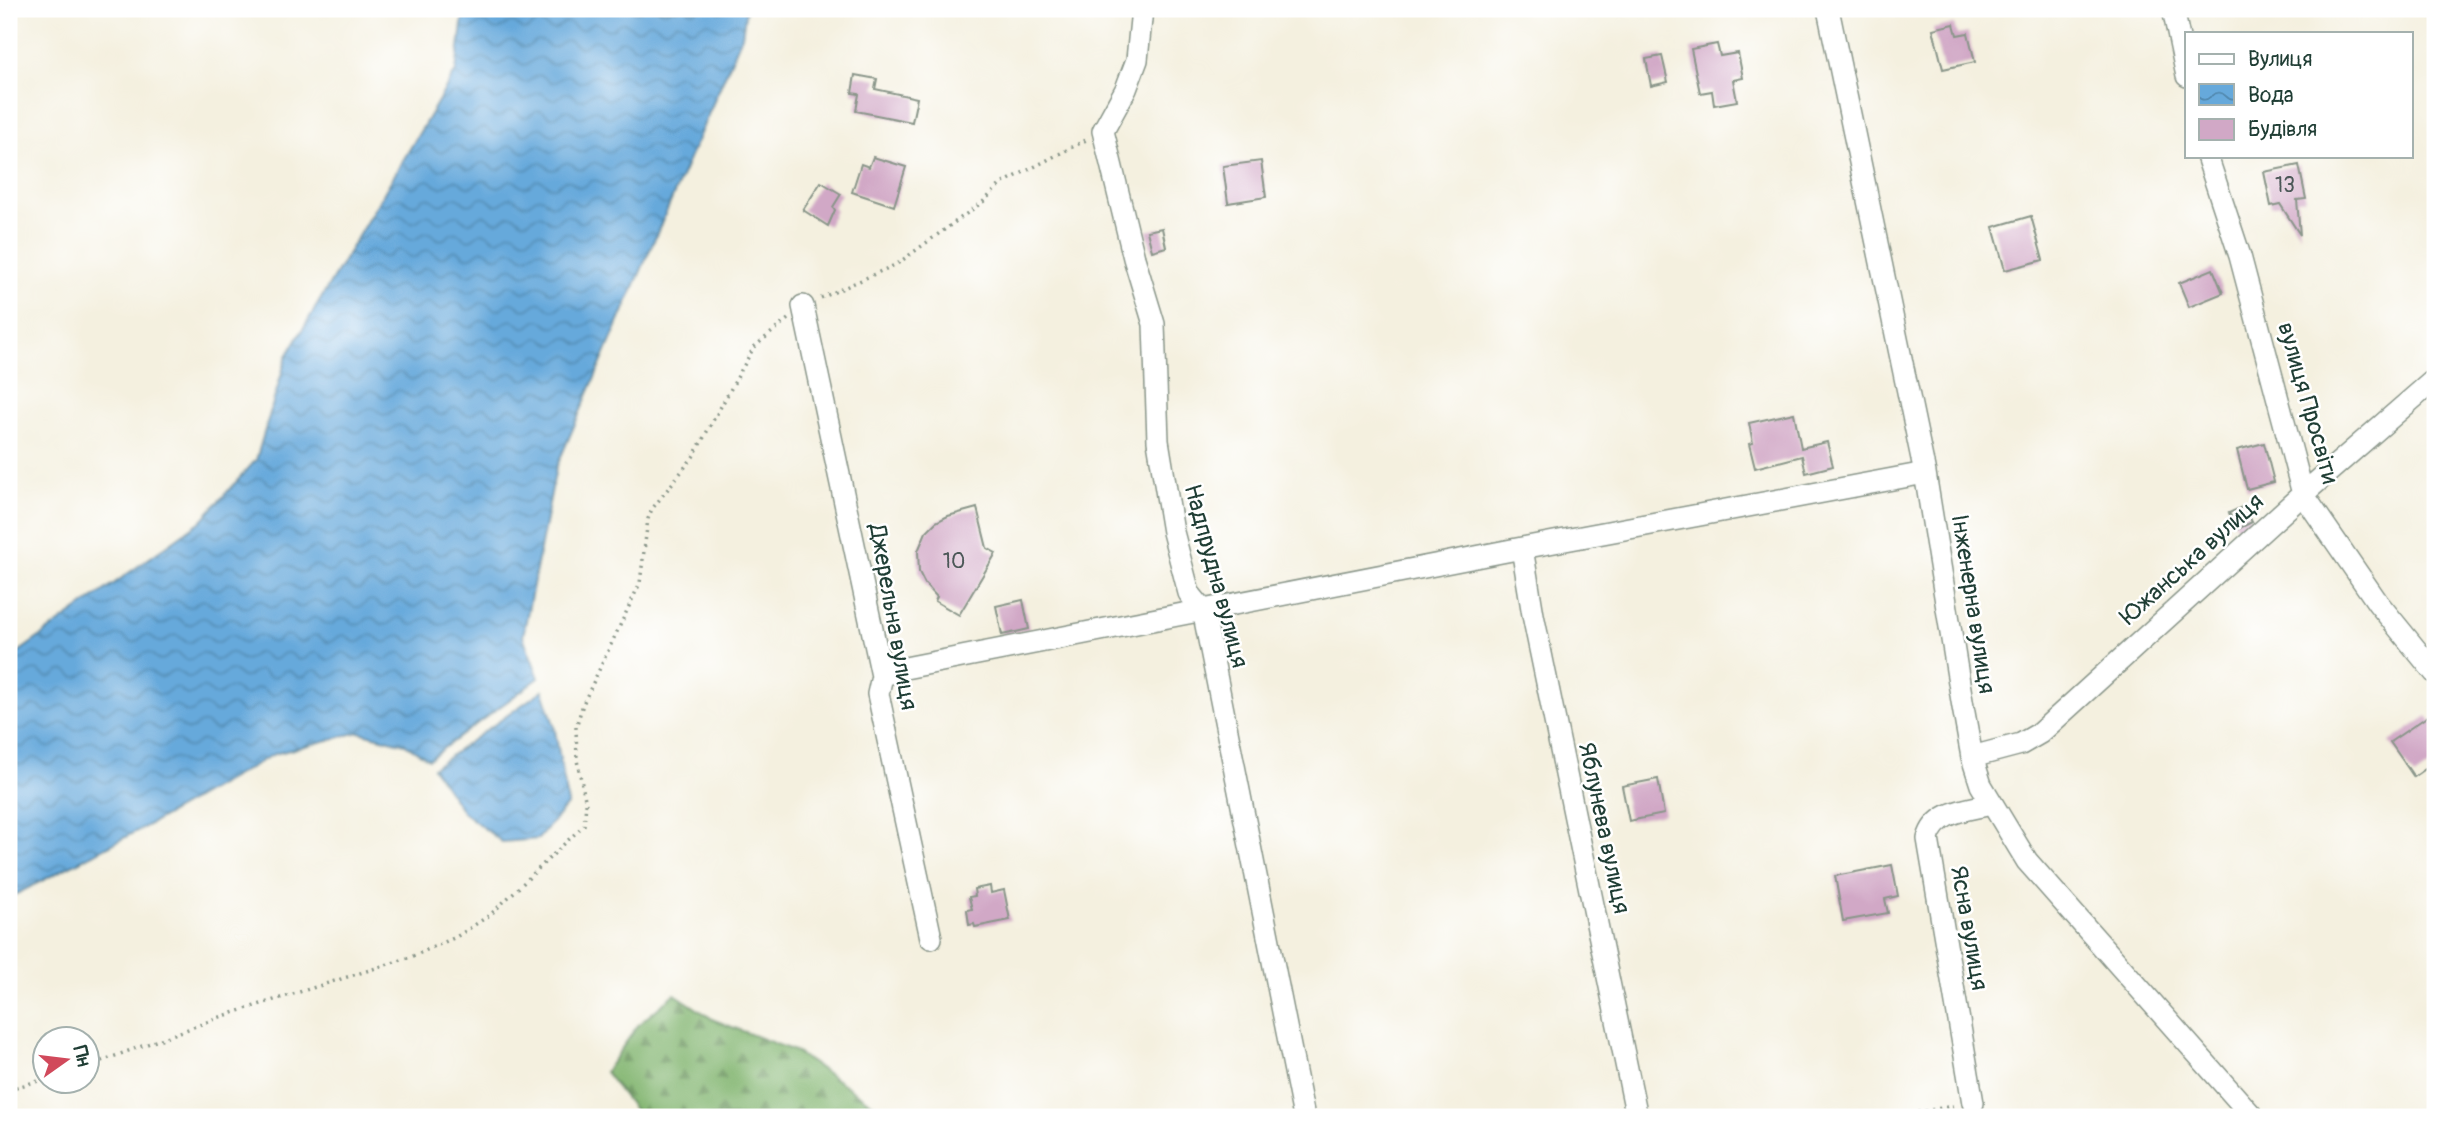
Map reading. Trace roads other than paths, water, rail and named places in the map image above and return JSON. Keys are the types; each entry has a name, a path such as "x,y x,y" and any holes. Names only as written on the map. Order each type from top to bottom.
{"street":[{"name":"Надпрудна вулиця","path":"1142,9 1137,60 1126,89 1103,131 1134,258 1154,324 1158,441 1173,532 1189,593 1203,610 1304,1117"},
{"name":"Інженерна вулиця","path":"1828,9 1925,473 1972,757 1981,785 2027,861 2253,1117"},
{"path":"2173,9 2185,66"},
{"name":"вулиця Просвіти","path":"2208,158 2240,256 2304,494 2378,603 2435,673"},
{"name":"Джерельна вулиця","path":"803,306 882,676 878,694 931,938"},
{"name":"Южанська вулиця","path":"1972,757 2021,744 2040,733 2435,379"},
{"path":"882,676 900,669 1203,610 1925,473"},
{"name":"Яблунева вулиця","path":"1522,548 1533,615 1637,1117"},
{"name":"Ясна вулиця","path":"1973,1102 1928,839 1933,825 1944,816 1991,804"}],"water":[{"path":"464,9 746,9 742,36 556,468 523,636 539,678 429,759 405,744 359,732 274,754 156,821 9,898 9,659 201,521 256,460 287,356 456,71"},
{"path":"543,690 554,725 568,804 538,839 502,842 463,812 433,768"}]}
